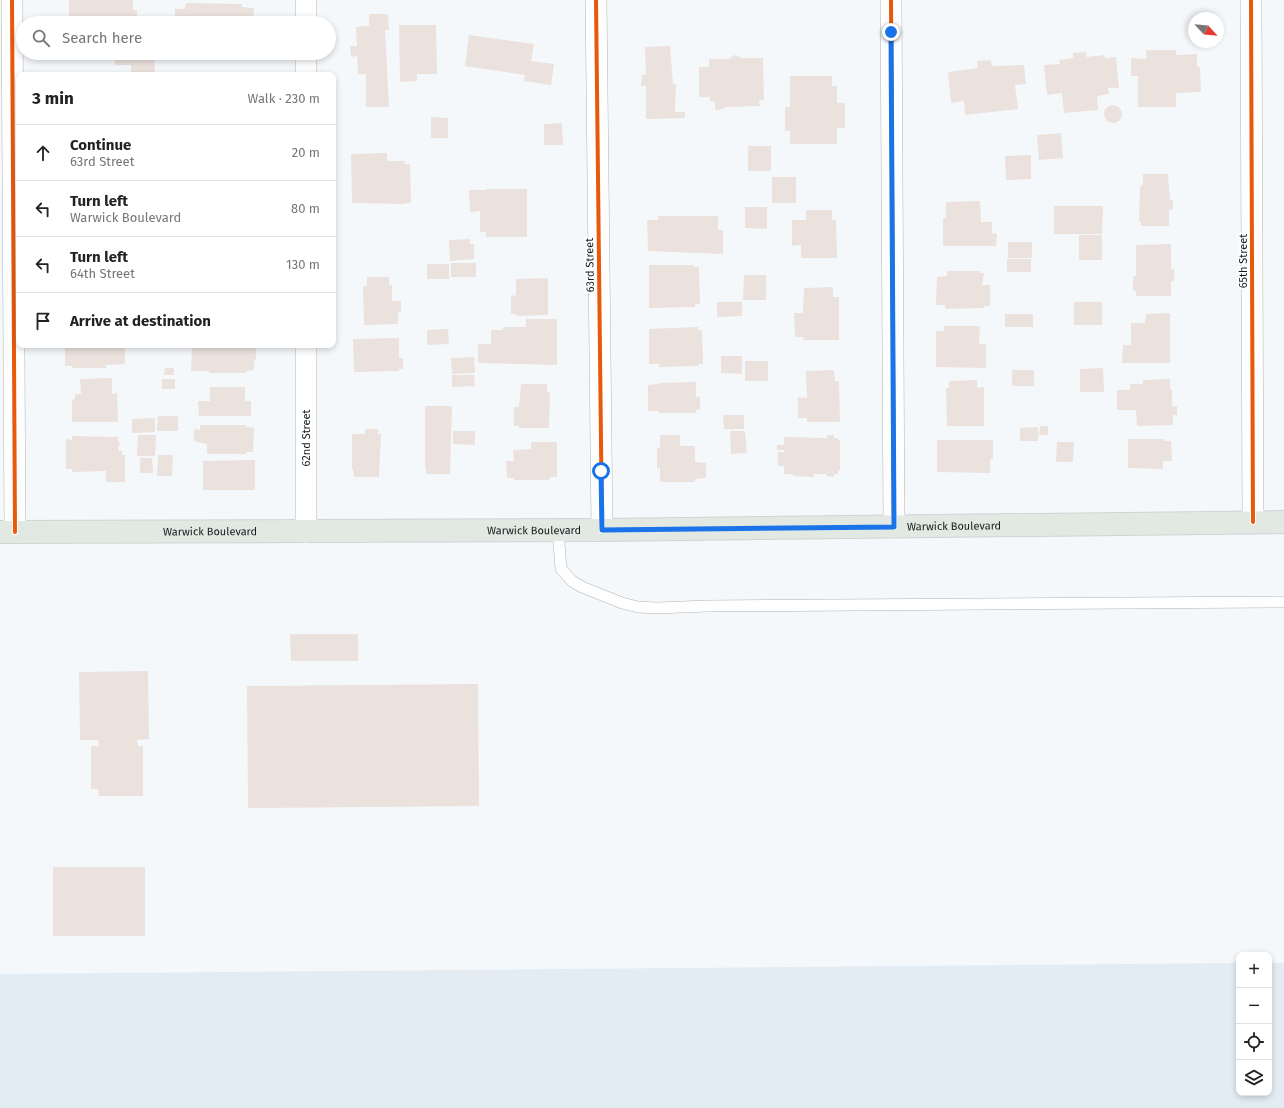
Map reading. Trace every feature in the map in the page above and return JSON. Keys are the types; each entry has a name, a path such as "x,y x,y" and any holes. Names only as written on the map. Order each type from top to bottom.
{"main road":[{"name":"Warwick Boulevard","path":"7,532 602,530 1284,522"}],"street":[{"path":"7,532 12,0"},
{"path":"306,0 306,16"},
{"name":"63rd Street","path":"596,0 602,530"},
{"path":"891,0 894,527"},
{"name":"65th Street","path":"1251,0 1253,522"},
{"path":"306,60 306,72"},
{"name":"62nd Street","path":"306,348 306,532"}],"lane":[{"path":"558,530 560,562 564,573 582,587 622,603 638,607 1284,602"}],"shaded area":[{"path":"1236,963 1236,1096 1272,1096 1272,963 1284,963 1284,1108 0,1108 0,974"}],"building":[{"path":"69,0 133,0 133,10 137,10 137,16 69,16"},
{"path":"186,3 242,4 242,7 254,8 253,16 175,16 175,9 185,9"},
{"path":"369,14 388,14 389,30 385,30 389,107 366,107 366,74 358,74 357,56 351,57 350,46 357,46 356,27 369,26"},
{"path":"399,25 436,25 437,74 417,74 417,81 400,82"},
{"path":"469,35 534,44 531,61 554,64 551,85 524,81 525,75 465,66"},
{"path":"670,46 673,84 676,84 675,112 685,112 685,118 646,119 646,86 641,86 642,75 646,75 645,47"},
{"path":"1146,50 1176,50 1176,55 1197,54 1197,67 1200,67 1201,92 1176,93 1176,107 1138,107 1138,76 1131,76 1131,58 1146,59"},
{"path":"1086,52 1086,57 1105,55 1105,58 1116,57 1119,88 1108,88 1109,94 1097,96 1098,110 1064,113 1062,93 1047,95 1044,65 1060,64 1059,60 1073,58 1073,53"},
{"path":"735,55 742,58 763,58 764,100 759,100 760,106 724,107 724,109 715,110 715,102 710,101 710,97 699,97 699,67 709,67 709,59 729,59"},
{"path":"115,60 154,60 155,72 131,72 131,65 115,65"},
{"path":"991,60 992,66 1024,65 1026,84 1015,85 1018,109 965,115 964,101 951,103 948,72 978,68 977,61"},
{"path":"790,76 832,76 832,86 837,86 837,103 845,103 845,128 837,128 837,144 790,144 790,131 785,131 785,107 790,107"},
{"path":"1113,105 1119,108 1122,114 1119,120 1113,123 1107,120 1104,114 1107,108"},
{"path":"431,117 448,118 448,138 431,138"},
{"path":"562,123 563,145 544,145 544,124"},
{"path":"1061,133 1063,158 1039,160 1037,135"},
{"path":"748,146 771,146 771,171 748,171"},
{"path":"387,153 387,161 405,161 404,164 410,164 411,203 352,203 351,154"},
{"path":"1031,155 1031,179 1006,180 1005,156"},
{"path":"1143,174 1168,174 1170,200 1173,200 1173,209 1169,210 1169,226 1141,226 1141,222 1139,222 1140,187 1143,184"},
{"path":"772,177 796,177 796,203 772,203"},
{"path":"527,189 527,237 486,237 486,232 480,232 480,211 470,212 469,190"},
{"path":"980,201 981,222 992,222 992,233 997,234 996,246 943,246 943,218 946,218 946,202"},
{"path":"1054,206 1103,206 1102,234 1054,234"},
{"path":"745,207 767,207 767,229 745,228"},
{"path":"806,210 832,210 832,220 836,220 837,258 801,258 801,245 792,246 792,220 806,220"},
{"path":"658,216 718,216 718,230 723,230 723,254 648,251 647,220 658,220"},
{"path":"1079,235 1102,235 1102,260 1079,260"},
{"path":"470,239 470,244 474,244 474,259 450,261 449,240"},
{"path":"1008,242 1032,242 1032,258 1008,258"},
{"path":"1171,244 1171,269 1174,269 1174,281 1171,281 1171,296 1136,296 1136,291 1133,291 1133,277 1136,276 1136,245"},
{"path":"1007,259 1031,259 1031,272 1007,272"},
{"path":"451,263 476,263 476,277 451,277"},
{"path":"427,264 449,264 449,279 427,279"},
{"path":"649,265 694,265 694,267 699,267 700,304 695,304 695,307 649,308"},
{"path":"947,271 980,271 980,273 984,273 982,285 990,285 990,306 984,306 984,308 945,309 945,305 936,305 937,277 947,276"},
{"path":"744,275 766,275 766,300 743,300"},
{"path":"367,277 389,277 389,285 392,285 392,301 401,301 401,312 398,312 398,324 364,325 363,286 367,286"},
{"path":"548,278 548,315 516,316 516,314 511,314 511,295 516,296 516,279"},
{"path":"833,287 833,297 839,297 839,340 803,340 804,337 795,337 794,313 803,313 804,288"},
{"path":"717,302 742,302 742,316 717,317"},
{"path":"1074,302 1102,302 1102,325 1074,325"},
{"path":"1170,313 1170,363 1122,363 1123,345 1131,345 1131,323 1145,323 1146,314"},
{"path":"1005,314 1033,314 1033,327 1005,327"},
{"path":"526,319 557,319 557,365 478,363 478,344 491,344 491,330 503,330 503,327 526,327"},
{"path":"944,326 980,326 979,344 986,344 986,368 936,367 936,331 944,331"},
{"path":"698,327 698,330 702,330 703,364 699,364 698,366 659,367 659,364 649,364 649,329"},
{"path":"448,329 449,344 427,345 427,330"},
{"path":"399,338 399,358 403,358 403,369 399,369 399,371 354,372 353,339"},
{"path":"65,348 125,348 125,364 106,365 106,368 72,368 73,366 65,366"},
{"path":"192,348 256,348 254,370 246,371 246,373 209,373 209,371 191,371"},
{"path":"721,356 742,356 742,374 721,373"},
{"path":"474,357 475,373 452,374 451,358"},
{"path":"745,361 768,361 768,381 745,381"},
{"path":"165,368 174,368 174,375 164,375"},
{"path":"1103,368 1104,392 1080,392 1080,369"},
{"path":"834,370 835,381 839,381 840,422 807,422 807,418 798,418 798,397 807,398 806,371"},
{"path":"1012,370 1034,370 1034,386 1012,386"},
{"path":"452,375 474,375 475,386 452,387"},
{"path":"112,378 112,394 117,393 118,422 72,422 72,400 75,399 75,394 81,394 80,379"},
{"path":"162,379 175,379 175,389 162,389"},
{"path":"1170,379 1172,406 1177,406 1177,415 1173,415 1173,425 1137,426 1136,410 1117,410 1117,390 1130,390 1130,384 1143,384 1143,380"},
{"path":"977,380 977,388 984,387 984,426 947,426 946,388 949,388 949,381"},
{"path":"696,382 696,397 700,396 700,410 696,410 696,413 659,413 659,411 648,411 648,385 659,383"},
{"path":"521,384 547,384 547,392 550,392 549,428 519,428 519,426 514,426 514,407 519,407"},
{"path":"210,387 245,387 245,401 251,401 251,416 199,416 198,401 210,401"},
{"path":"425,406 452,406 450,474 426,474"},
{"path":"723,415 744,415 744,429 724,429"},
{"path":"158,416 178,416 178,431 157,431"},
{"path":"155,418 155,432 132,433 132,419"},
{"path":"200,425 246,425 246,427 254,428 253,452 246,452 246,454 207,454 207,444 194,441 194,429 200,430"},
{"path":"1040,426 1048,426 1048,435 1039,435"},
{"path":"1038,427 1038,441 1020,441 1020,428"},
{"path":"365,429 378,429 378,434 381,434 379,477 354,477 352,469 352,434 365,434"},
{"path":"453,431 475,431 475,445 453,444"},
{"path":"730,431 745,431 747,453 731,454"},
{"path":"138,435 156,435 155,456 137,456"},
{"path":"660,435 680,435 680,446 695,446 695,462 706,463 706,478 695,479 695,482 660,482 660,468 657,469 657,448 660,447"},
{"path":"827,435 834,435 834,438 838,438 838,440 840,440 840,470 838,471 838,474 834,474 834,477 826,476 826,474 814,474 814,477 784,474 784,466 778,466 778,452 784,452 784,450 777,450 777,445 784,445 784,437 827,438"},
{"path":"72,436 118,437 118,442 120,442 118,451 122,451 122,455 125,455 125,482 106,482 106,471 72,472 72,469 66,469 66,439 72,440"},
{"path":"1128,439 1164,439 1164,441 1171,441 1172,461 1163,461 1163,469 1128,468"},
{"path":"937,440 993,440 993,460 990,459 990,473 937,472"},
{"path":"531,442 557,442 557,477 550,477 550,480 514,480 514,478 507,478 506,461 514,461 513,450 531,449"},
{"path":"1057,442 1074,442 1073,462 1056,462"},
{"path":"158,455 173,455 172,476 157,476"},
{"path":"140,458 152,458 153,473 140,473"},
{"path":"255,460 255,490 203,490 203,461"},
{"path":"290,634 358,634 358,661 291,661"},
{"path":"148,671 149,739 137,740 138,746 143,746 143,796 99,796 98,789 91,789 91,746 99,746 98,740 80,740 79,672"},
{"path":"478,684 479,806 248,808 247,686"},
{"path":"53,867 145,867 145,936 53,936"}],"cycle path":[{"path":"12,0 15,532"},
{"path":"596,0 602,530"},
{"path":"891,0 894,527"},
{"path":"1251,0 1253,522"}],"route":[{"path":"601,471 602,530 894,527 891,32"}]}
